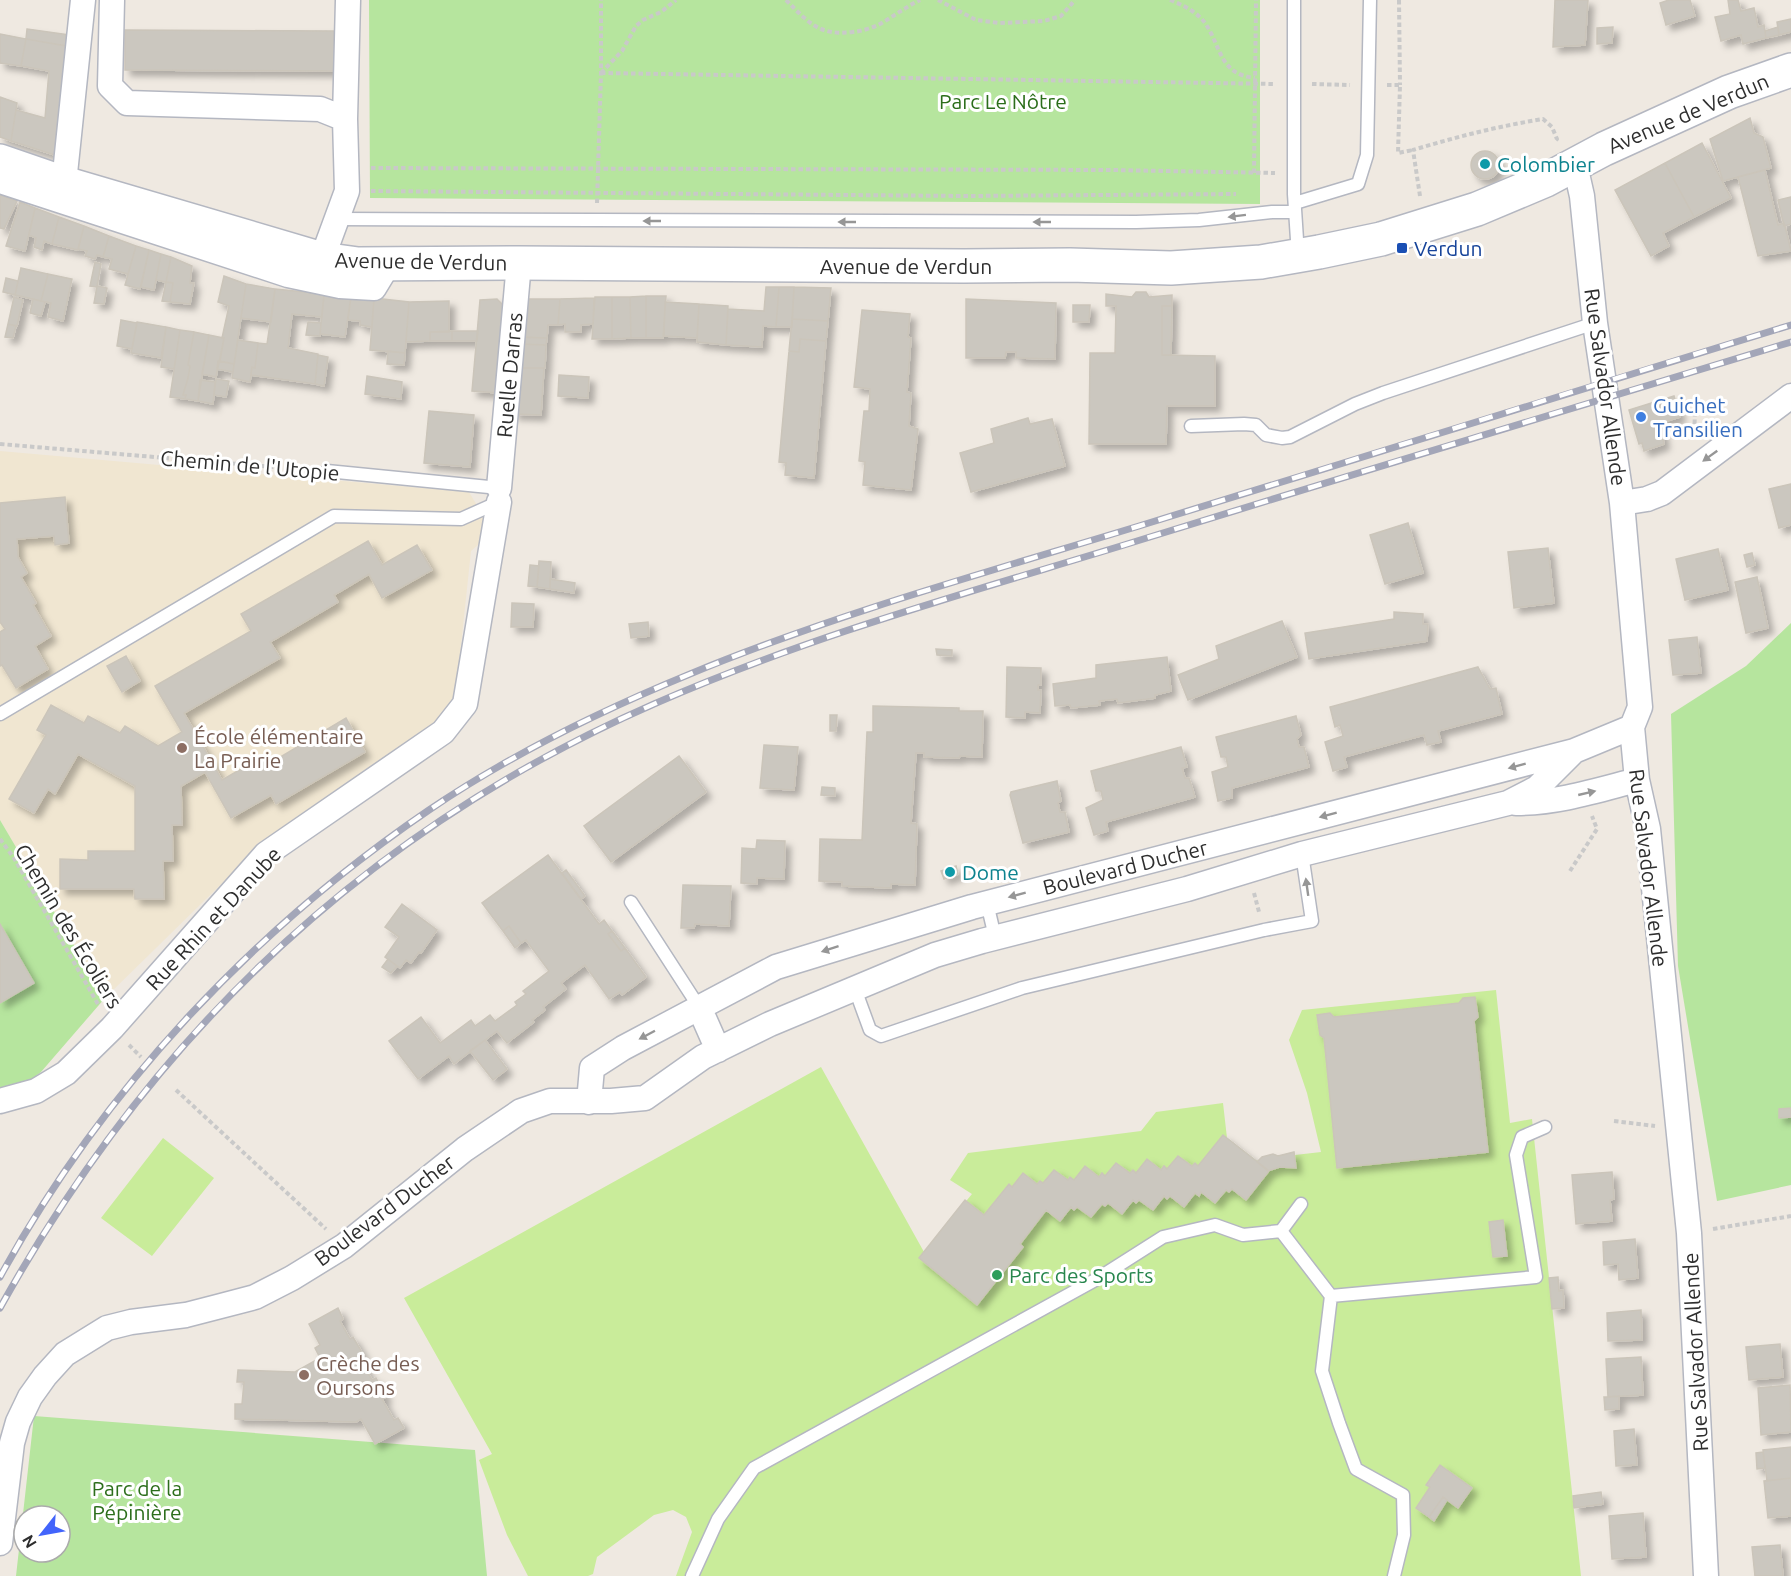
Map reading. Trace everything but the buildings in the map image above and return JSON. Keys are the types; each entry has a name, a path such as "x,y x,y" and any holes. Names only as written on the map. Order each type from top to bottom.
{"main road":[{"name":"Avenue de Verdun","path":"0,161 64,183 322,259 358,264 1070,265 1171,268 1261,262 1362,244 1425,227 1477,209 1546,180 1604,149 1729,92 1791,70"}],"street":[{"path":"64,183 83,0"},
{"path":"112,0 110,86 127,103 320,109 345,119"},
{"path":"322,259 347,191 345,119 348,0"},
{"name":"Rue Salvador Allende","path":"1575,165 1582,196 1595,323 1622,503 1640,707 1632,727 1637,780 1648,829 1689,1233 1706,1576"},
{"path":"0,181 288,275 340,286 374,288 388,265"},
{"name":"Ruelle Darras","path":"499,495 519,263"},
{"path":"1622,503 1647,500 1662,493 1791,396"},
{"name":"Rue Rhin et Danube","path":"0,1101 36,1091 66,1073 112,1028 266,854 443,732 465,704 499,495"},
{"name":"Boulevard Ducher","path":"589,1101 592,1068 623,1048 776,967 987,903 1574,751 1632,727"},
{"name":"Boulevard Ducher","path":"0,1543 12,1443 18,1422 30,1397 65,1354 106,1328 131,1322 186,1315 255,1297 292,1278 344,1246 465,1149 521,1111 550,1101 645,1098 703,1058 770,1024 935,955 995,937 1187,889 1302,854 1508,803 1538,788 1574,751"},
{"name":"Boulevard Ducher","path":"1508,803 1538,803 1586,794 1637,780"},
{"path":"699,1007 718,1050"}],"lane":[{"path":"1294,0 1294,173 1298,256"},
{"path":"337,219 1136,222 1199,220 1272,212 1295,207 1358,184 1367,155 1370,0"},
{"path":"1191,426 1256,425 1266,435 1290,437 1355,404 1383,393 1595,323"},
{"name":"Chemin de l'Utopie","path":"327,471 499,495"},
{"path":"0,714 334,516 460,519 499,495"},
{"path":"855,989 870,1030 881,1036 1022,988 1264,930 1312,921 1302,854"},
{"path":"631,902 699,1007"},
{"path":"987,903 995,937"},
{"path":"1331,1296 1536,1277 1516,1155 1522,1137 1545,1127"},
{"path":"692,1576 718,1519 754,1468 1097,1279 1163,1237 1215,1225 1243,1236 1281,1231 1301,1204"},
{"path":"1281,1231 1331,1296 1322,1371 1356,1469 1403,1495 1404,1535 1394,1576"}],"path":[{"path":"595,221 598,193 601,0"},
{"path":"601,74 622,51 636,26 643,20 661,12 676,0"},
{"path":"786,0 813,24 826,32 839,33 859,31 877,25 920,0"},
{"path":"938,0 976,20 1000,23 1044,21 1061,16 1075,0"},
{"path":"1170,0 1189,9 1204,22 1221,56 1234,73 1243,77 1255,78"},
{"path":"1254,173 1256,0"},
{"path":"1399,0 1398,153 1499,126 1543,119 1552,127 1557,139 1549,146"},
{"path":"601,74 1277,84"},
{"path":"1311,84 1355,85"},
{"path":"1378,85 1400,85"},
{"path":"1413,150 1425,227"},
{"path":"347,167 1294,173"},
{"path":"347,191 967,196 1242,194"},
{"name":"Chemin de l'Utopie","path":"0,444 327,471"},
{"path":"1570,871 1597,829 1586,794"},
{"name":"Chemin des Écoliers","path":"0,839 14,858 112,1028"},
{"path":"1249,871 1264,930"},
{"path":"176,1090 344,1246"},
{"path":"1614,1121 1678,1128"},
{"path":"1689,1233 1791,1216"}],"shaded area":[{"path":"0,451 469,492 484,517 486,538 471,551 456,692 445,712 434,723 288,823 259,847 105,998 0,820"}],"green space":[{"name":"Parc Le Nôtre","path":"369,0 1260,0 1260,204 370,198"},
{"path":"1791,623 1791,1185 1717,1201 1678,966 1671,714 1746,666"},
{"path":"0,820 105,998 41,1072 31,1080 0,1088"},
{"name":"Parc des Sports","path":"1496,990 1510,1123 1532,1119 1581,1576 676,1576 692,1532 686,1517 673,1510 654,1515 597,1557 593,1574 588,1576 528,1576 507,1535 479,1460 492,1454 404,1298 821,1067 924,1252 972,1194 950,1180 968,1153 1141,1131 1156,1112 1223,1103 1227,1138 1257,1161 1294,1152 1295,1155 1321,1152 1307,1093 1289,1040 1302,1010"},
{"path":"163,1138 214,1178 152,1256 101,1218"},
{"name":"Parc de la Pépinière","path":"34,1416 475,1450 487,1576 16,1576 17,1564 72,1564 72,1504 24,1504"}],"railway":[{"path":"0,1277 41,1208 85,1142 134,1078 187,1018 243,961 302,907 429,810 491,771 556,735 690,674 856,613 1791,325"},
{"path":"0,1308 60,1209 126,1116 198,1030 276,950 361,878 452,813 549,755 654,704 711,680 887,617 1791,342"}],"place":[{"name":"Colombier","path":"1485,164"},
{"name":"Verdun","path":"1402,248"},
{"name":"Guichet Transilien","path":"1641,417"},
{"name":"École élémentaire La Prairie","path":"182,748"},
{"name":"Dome","path":"950,872"},
{"name":"Parc des Sports","path":"997,1275"},
{"name":"Crèche des Oursons","path":"304,1375"}]}
